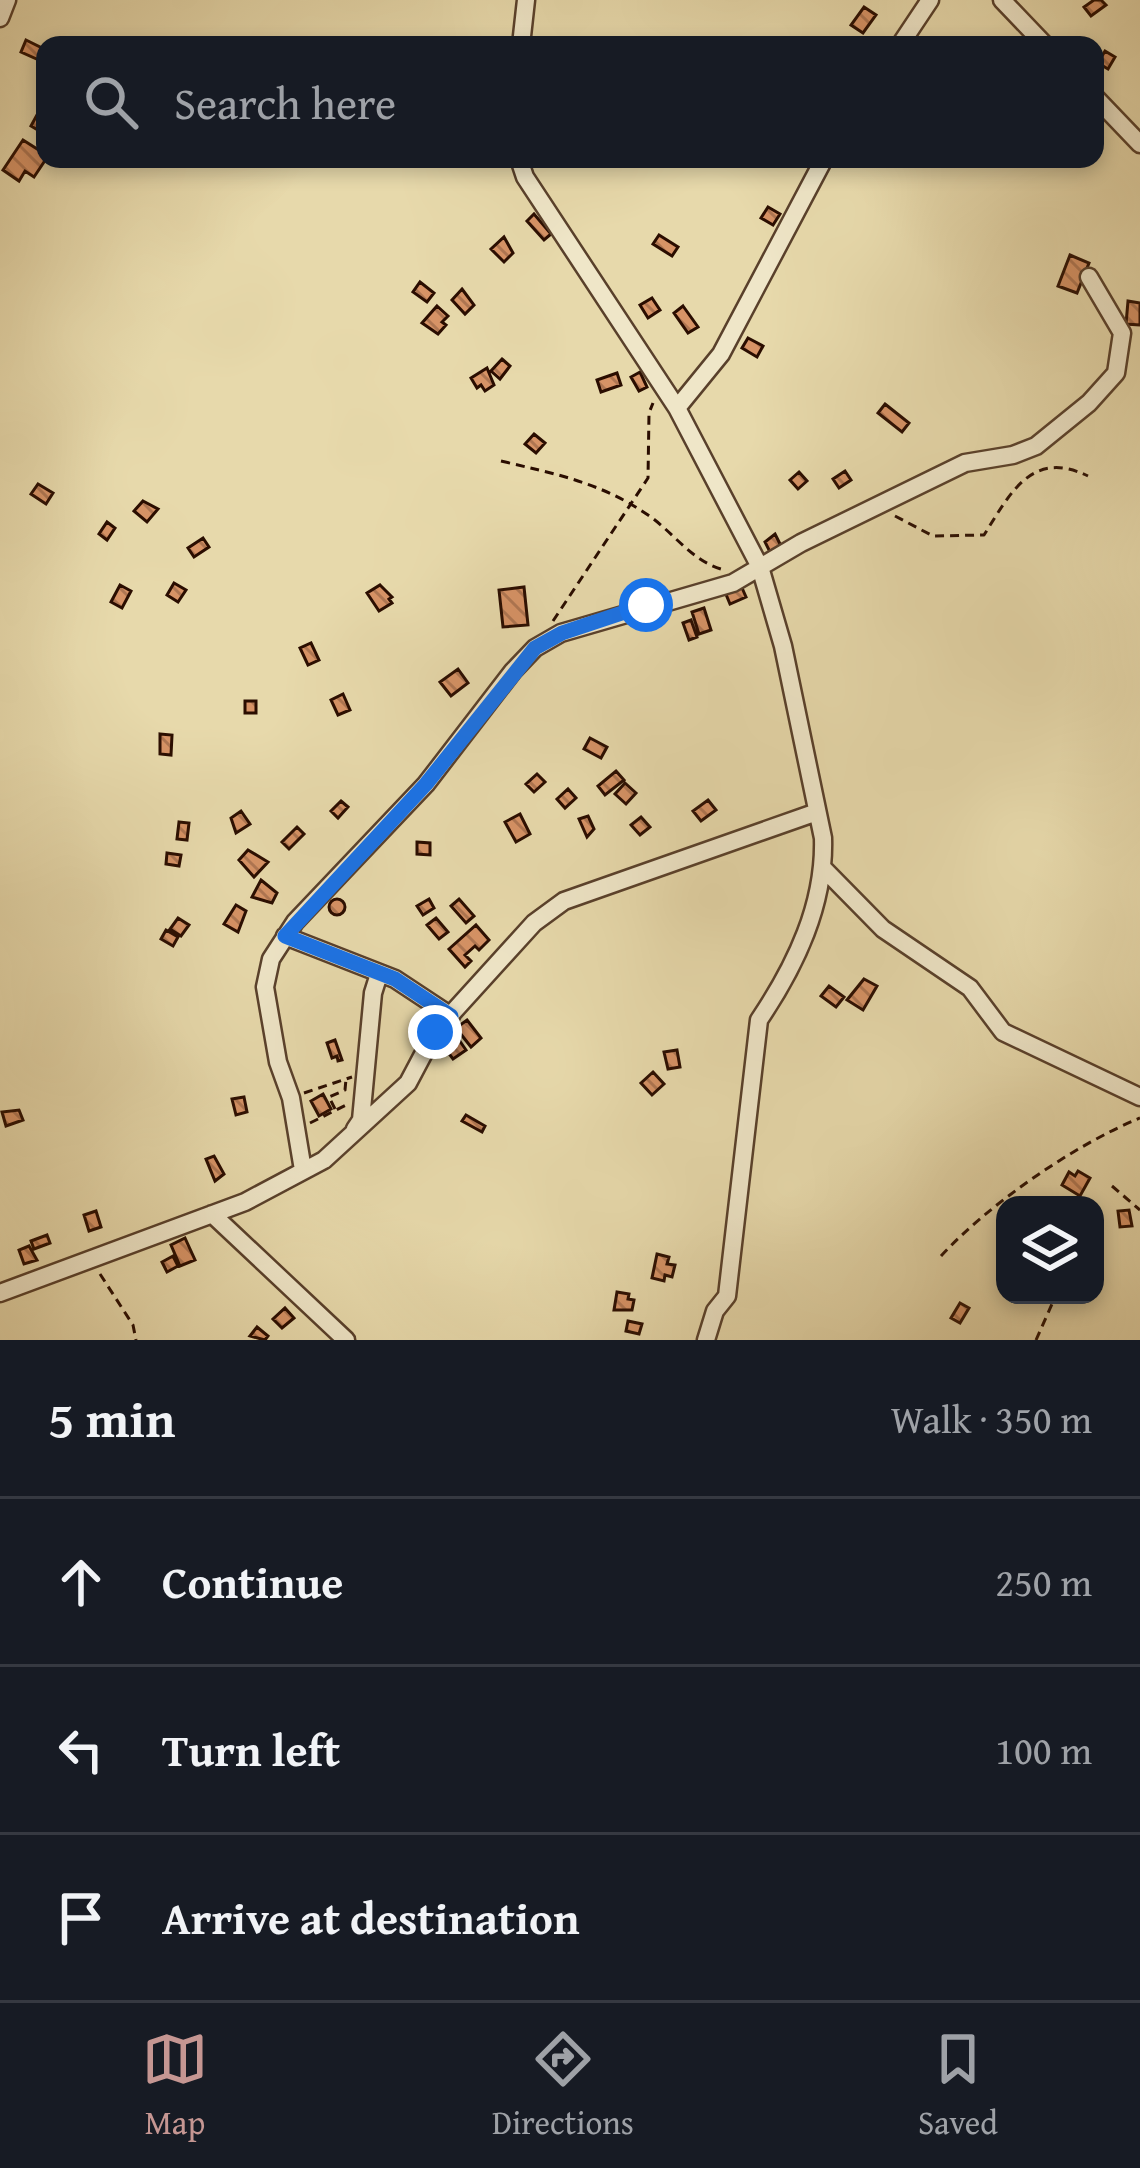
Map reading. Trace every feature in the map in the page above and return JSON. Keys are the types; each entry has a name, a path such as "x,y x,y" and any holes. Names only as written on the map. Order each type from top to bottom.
{"street":[{"path":"0,18 7,0"},
{"path":"522,36 526,0"},
{"path":"906,36 930,0"},
{"path":"1002,0 1036,36"},
{"path":"1104,106 1140,144"},
{"path":"522,168 673,400 760,567 783,646 817,812 824,869 818,904 780,988 759,1019 727,1296 715,1311 706,1340"},
{"path":"673,400 721,354 819,168"},
{"path":"303,1170 265,986 271,959 285,936 426,784 513,671 552,638 646,605 739,580 965,463 1036,446 1089,403 1116,373 1122,333 1090,277"},
{"path":"0,1294 245,1202 324,1160 408,1083 435,1032 534,923 564,901 817,812"},
{"path":"824,869 883,929 970,988 1003,1032 1140,1097"},
{"path":"285,936 395,979 451,1016"},
{"path":"351,1134 361,1120 373,993 379,974"},
{"path":"212,1214 346,1340"}],"path":[{"path":"552,638 548,627 649,478 652,404 673,400"},
{"path":"501,461 578,477 649,515 679,546 739,580"},
{"path":"881,505 933,536 984,535 1022,482 1038,469 1064,464 1088,476"},
{"path":"291,1098 367,1073"},
{"path":"336,1110 329,1097 345,1090 346,1078"},
{"path":"298,1130 364,1096"},
{"path":"941,1256 1047,1169 1140,1118"},
{"path":"1112,1186 1140,1210"},
{"path":"90,1259 133,1325 136,1340"},
{"path":"1036,1340 1052,1304"}],"building":[{"path":"1094,0 1106,5 1091,16 1084,7"},
{"path":"864,7 876,15 863,33 851,25"},
{"path":"26,40 36,45 36,59 21,52"},
{"path":"1104,53 1115,57 1108,69 1104,67"},
{"path":"23,140 36,148 36,168 40,168 34,177 25,171 19,181 3,170"},
{"path":"768,207 780,214 773,225 761,218"},
{"path":"534,214 551,234 544,240 527,221"},
{"path":"659,235 678,247 672,256 653,244"},
{"path":"504,237 513,253 504,262 491,249"},
{"path":"1070,255 1089,263 1077,293 1058,286"},
{"path":"420,282 434,293 427,302 413,292"},
{"path":"462,289 474,305 465,314 452,300"},
{"path":"652,298 660,310 648,318 640,305"},
{"path":"1128,301 1140,303 1140,325 1126,324"},
{"path":"437,306 448,316 438,334 422,323"},
{"path":"683,306 698,327 688,333 674,313"},
{"path":"748,338 763,346 757,357 742,348"},
{"path":"502,359 510,366 500,379 491,371"},
{"path":"487,368 494,385 485,391 471,378"},
{"path":"640,372 647,387 639,391 631,377"},
{"path":"617,373 621,385 601,392 597,380"},
{"path":"885,404 909,423 902,432 878,413"},
{"path":"534,434 545,443 536,453 525,444"},
{"path":"845,471 851,480 839,488 833,479"},
{"path":"799,472 807,481 798,489 790,480"},
{"path":"38,484 53,493 46,504 31,494"},
{"path":"143,501 158,509 147,522 134,511"},
{"path":"107,522 115,528 107,540 99,534"},
{"path":"775,534 781,546 770,552 765,542"},
{"path":"203,538 209,547 194,557 188,548"},
{"path":"739,581 746,597 730,604 723,587"},
{"path":"174,583 186,590 178,602 167,595"},
{"path":"120,585 131,591 122,608 111,602"},
{"path":"380,585 392,603 379,611 367,593"},
{"path":"524,587 528,625 503,627 499,590"},
{"path":"704,608 711,630 699,634 692,612"},
{"path":"691,620 697,637 689,640 683,623"},
{"path":"311,643 319,660 308,665 300,648"},
{"path":"458,669 468,683 451,696 440,682"},
{"path":"343,694 350,710 338,715 331,700"},
{"path":"245,701 256,701 256,713 245,713"},
{"path":"160,734 172,735 171,755 160,754"},
{"path":"590,738 607,747 601,758 584,749"},
{"path":"616,771 624,780 605,795 598,786"},
{"path":"537,774 545,782 534,792 526,784"},
{"path":"625,783 636,793 626,804 615,794"},
{"path":"568,789 576,798 565,808 557,799"},
{"path":"708,800 716,810 701,821 693,811"},
{"path":"341,801 348,807 338,818 331,811"},
{"path":"241,811 250,824 236,833 231,818"},
{"path":"520,814 530,834 516,842 505,822"},
{"path":"588,816 594,829 587,837 579,819"},
{"path":"641,817 650,827 640,835 631,825"},
{"path":"179,822 189,823 187,840 177,839"},
{"path":"297,827 304,834 289,849 282,842"},
{"path":"417,842 430,843 430,855 417,854"},
{"path":"248,850 268,862 254,877 239,860"},
{"path":"167,853 181,855 179,866 166,864"},
{"path":"261,880 277,893 272,903 252,897"},
{"path":"337,899 345,907 337,915 329,907"},
{"path":"429,899 434,908 423,915 417,906"},
{"path":"459,899 474,916 466,923 451,906"},
{"path":"236,905 246,911 238,932 224,924"},
{"path":"178,918 189,925 181,936 170,929"},
{"path":"436,918 448,932 439,939 427,925"},
{"path":"476,925 489,940 465,955 471,961 465,967 449,949"},
{"path":"166,930 178,937 173,946 161,939"},
{"path":"864,979 877,986 863,1010 847,1000"},
{"path":"829,986 844,997 836,1007 821,996"},
{"path":"467,1020 481,1038 471,1047 456,1028"},
{"path":"457,1037 466,1050 453,1059 444,1047"},
{"path":"335,1040 342,1060 338,1061 327,1043"},
{"path":"677,1050 680,1067 668,1069 664,1052"},
{"path":"653,1072 664,1084 652,1095 641,1083"},
{"path":"323,1094 331,1109 319,1116 311,1101"},
{"path":"244,1097 247,1112 236,1115 232,1099"},
{"path":"19,1110 23,1120 6,1126 2,1112"},
{"path":"466,1115 485,1126 482,1132 462,1121"},
{"path":"214,1156 224,1174 215,1181 206,1159"},
{"path":"1078,1171 1090,1178 1080,1196 1062,1185 1069,1172 1075,1176"},
{"path":"1129,1210 1132,1226 1120,1227 1118,1211"},
{"path":"96,1211 101,1227 89,1231 84,1215"},
{"path":"47,1235 50,1243 34,1249 31,1241"},
{"path":"185,1238 195,1260 180,1266 171,1245"},
{"path":"29,1246 37,1260 24,1264 19,1250"},
{"path":"657,1254 669,1257 667,1264 675,1265 672,1277 665,1275 664,1281 652,1278"},
{"path":"173,1256 178,1266 167,1272 162,1262"},
{"path":"617,1292 634,1300 632,1310 614,1310"},
{"path":"960,1303 969,1308 960,1323 951,1318"},
{"path":"285,1308 294,1318 282,1328 273,1319"},
{"path":"628,1321 642,1324 639,1334 626,1331"},
{"path":"257,1327 268,1336 265,1340 250,1336"}],"route":[{"path":"435,1032 451,1016 405,985 285,936 426,784 535,648 562,633 646,605"}]}
